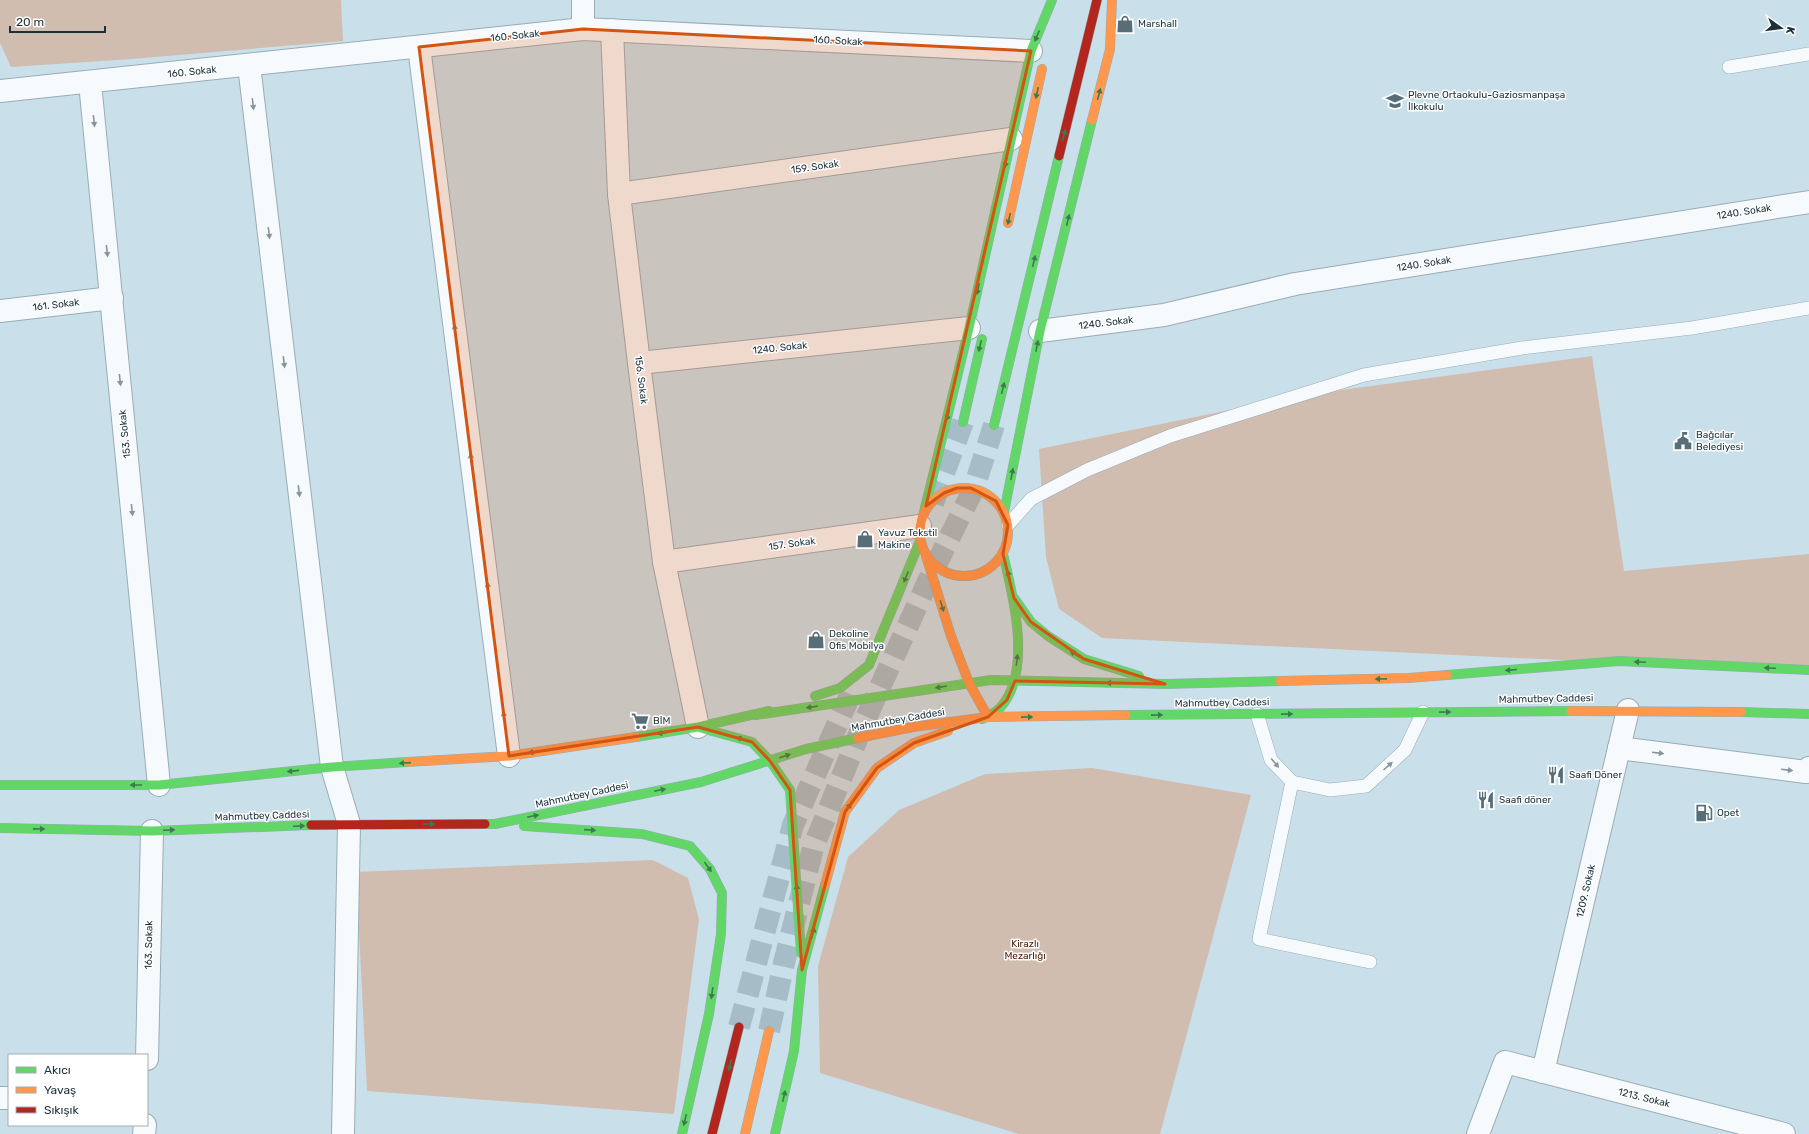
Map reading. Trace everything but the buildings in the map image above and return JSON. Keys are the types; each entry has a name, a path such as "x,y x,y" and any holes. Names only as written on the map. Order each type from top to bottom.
{"main road":[{"path":"1006,230 1038,56 1052,0"},
{"path":"1053,23 1058,0"},
{"path":"994,425 1097,0"},
{"path":"1004,512 1040,331 1110,49 1112,0"},
{"path":"963,422 976,329 1011,139 1038,56"},
{"path":"976,329 921,526 926,556 951,636 969,682 988,717"},
{"path":"0,786 159,785 332,768 509,756 698,727 756,715 840,688 869,665 921,526 932,501 944,493 957,488 971,488 985,493 996,501 1004,512 1008,525 1008,539 1004,554 993,566 980,574 965,578 950,575 936,567 926,556"},
{"path":"802,970 845,812 877,768 914,743 988,717 1007,700 1015,681 1018,648 1014,598 1004,554"},
{"path":"1014,598 1031,622 1048,636 1084,660 1165,684"},
{"name":"Mahmutbey Caddesi","path":"756,715 969,682 1015,681 1165,684 1408,678 1619,661 1809,670"},
{"name":"Mahmutbey Caddesi","path":"0,828 152,831 349,824 495,824 700,782 806,750 913,727 988,717 1628,710 1809,714"},
{"path":"698,727 752,742 770,761 790,790 802,970 794,1051 775,1134"},
{"path":"495,824 642,834 690,846 710,869 722,893 721,934 709,1014 682,1134"},
{"path":"712,1134 739,1027"},
{"path":"745,1134 769,1032"}],"street":[{"path":"583,0 583,29"},
{"name":"160. Sokak","path":"0,91 90,83 583,29 1038,56"},
{"name":"156. Sokak","path":"612,30 619,194 638,363 664,562 698,727"},
{"path":"419,47 509,756"},
{"path":"249,65 332,768 349,824 344,1134"},
{"name":"153. Sokak","path":"90,83 159,785"},
{"name":"159. Sokak","path":"619,194 1011,139"},
{"name":"1240. Sokak","path":"1040,331 1164,315 1295,284 1809,202"},
{"name":"161. Sokak","path":"0,311 112,298"},
{"name":"1240. Sokak","path":"638,363 976,329"},
{"name":"157. Sokak","path":"664,562 921,526"},
{"name":"1209. Sokak","path":"1544,1072 1628,710"},
{"path":"1619,748 1806,772 1809,768"},
{"name":"163. Sokak","path":"147,1054 152,831"},
{"name":"1213. Sokak","path":"1478,1134 1505,1062 1784,1134"}],"lane":[{"path":"1729,67 1809,54"},
{"path":"1008,525 1032,498 1087,470 1170,436 1364,375 1522,348 1692,328 1809,308"},
{"path":"1257,714 1271,760 1292,782 1330,790 1366,786 1405,750 1423,712"},
{"path":"1292,782 1259,939 1370,962"}],"highlighted area":[{"path":"583,29 1031,51 926,506 944,493 957,488 971,488 996,501 1008,525 1003,554 1014,598 1031,622 1084,659 1165,684 1015,681 1007,700 988,717 914,743 877,768 845,812 802,970 790,790 770,761 752,742 698,727 509,756 419,47"}],"green space":[{"path":"0,0 341,0 343,41 132,59 11,67 0,43"},
{"path":"1592,356 1624,571 1809,554 1809,672 1102,638 1059,609 1046,557 1039,449 1297,396"},
{"name":"Kirazlı Mezarlığı","path":"1092,768 1251,795 1160,1134 1019,1134 820,1073 818,966 848,857 899,810 985,774"},
{"path":"653,860 688,878 699,919 674,1114 367,1091 356,872"}],"tunnel":[{"path":"933,503 963,422"},
{"path":"769,1031 784,963 813,848 862,727 930,577 974,488 994,425"},
{"path":"739,1027 793,825 854,686"}],"traffic: fast":[{"path":"924,512 969,328 1031,51 1052,0"},
{"path":"1004,512 1040,331 1092,120"},
{"path":"994,425 1059,156"},
{"path":"963,422 982,339"},
{"path":"815,696 840,688 869,665 920,541"},
{"path":"982,719 1000,708 1010,693 1016,675 1018,633 1003,554"},
{"path":"1014,598 1031,622 1048,636 1084,659 1139,676"},
{"path":"1447,675 1619,661 1809,670"},
{"path":"756,715 991,680 1165,684 1280,681"},
{"path":"636,737 698,727 769,711"},
{"path":"1126,715 1571,711"},
{"path":"1741,712 1809,714"},
{"path":"701,728 752,742 770,761 790,790 801,953"},
{"path":"485,824 495,824 701,782 806,749 858,738"},
{"path":"0,785 159,785 332,767 407,762"},
{"path":"0,828 152,831 311,825"},
{"path":"524,826 642,834 690,846 710,869 722,893 721,934 709,1014 682,1134"},
{"path":"775,1134 794,1051 802,970 825,885"}],"traffic: slow":[{"path":"1092,120 1110,49 1112,0"},
{"path":"1008,223 1042,69"},
{"path":"955,488 973,488 989,495 1001,507 1008,523 1008,532 1008,541 1001,557 989,569 973,576 955,576 939,569 927,557 920,541 920,523 927,507 939,495 955,488"},
{"path":"926,556 951,636 969,683 988,717"},
{"path":"1280,681 1408,678 1447,675"},
{"path":"1571,711 1741,712"},
{"path":"858,738 913,727 988,717 1126,715"},
{"path":"825,885 845,812 877,768 914,743 948,731"},
{"path":"407,762 509,756 636,737"},
{"path":"745,1134 769,1031"}],"traffic: jam":[{"path":"1059,156 1097,0"},
{"path":"311,825 485,824"},
{"path":"712,1134 739,1027"}],"place":[{"name":"Marshall","path":"1125,24"},
{"name":"Plevne Ortaokulu-Gaziosmanpaşa İlkokulu","path":"1395,101"},
{"name":"Bağcılar Belediyesi","path":"1683,441"},
{"name":"Yavuz Tekstil Makine","path":"865,539"},
{"name":"Dekoline Ofis Mobilya","path":"816,640"},
{"name":"BİM","path":"640,721"},
{"name":"Saafi Döner","path":"1556,775"},
{"name":"Saafi döner","path":"1486,800"},
{"name":"Opet","path":"1704,813"}]}
